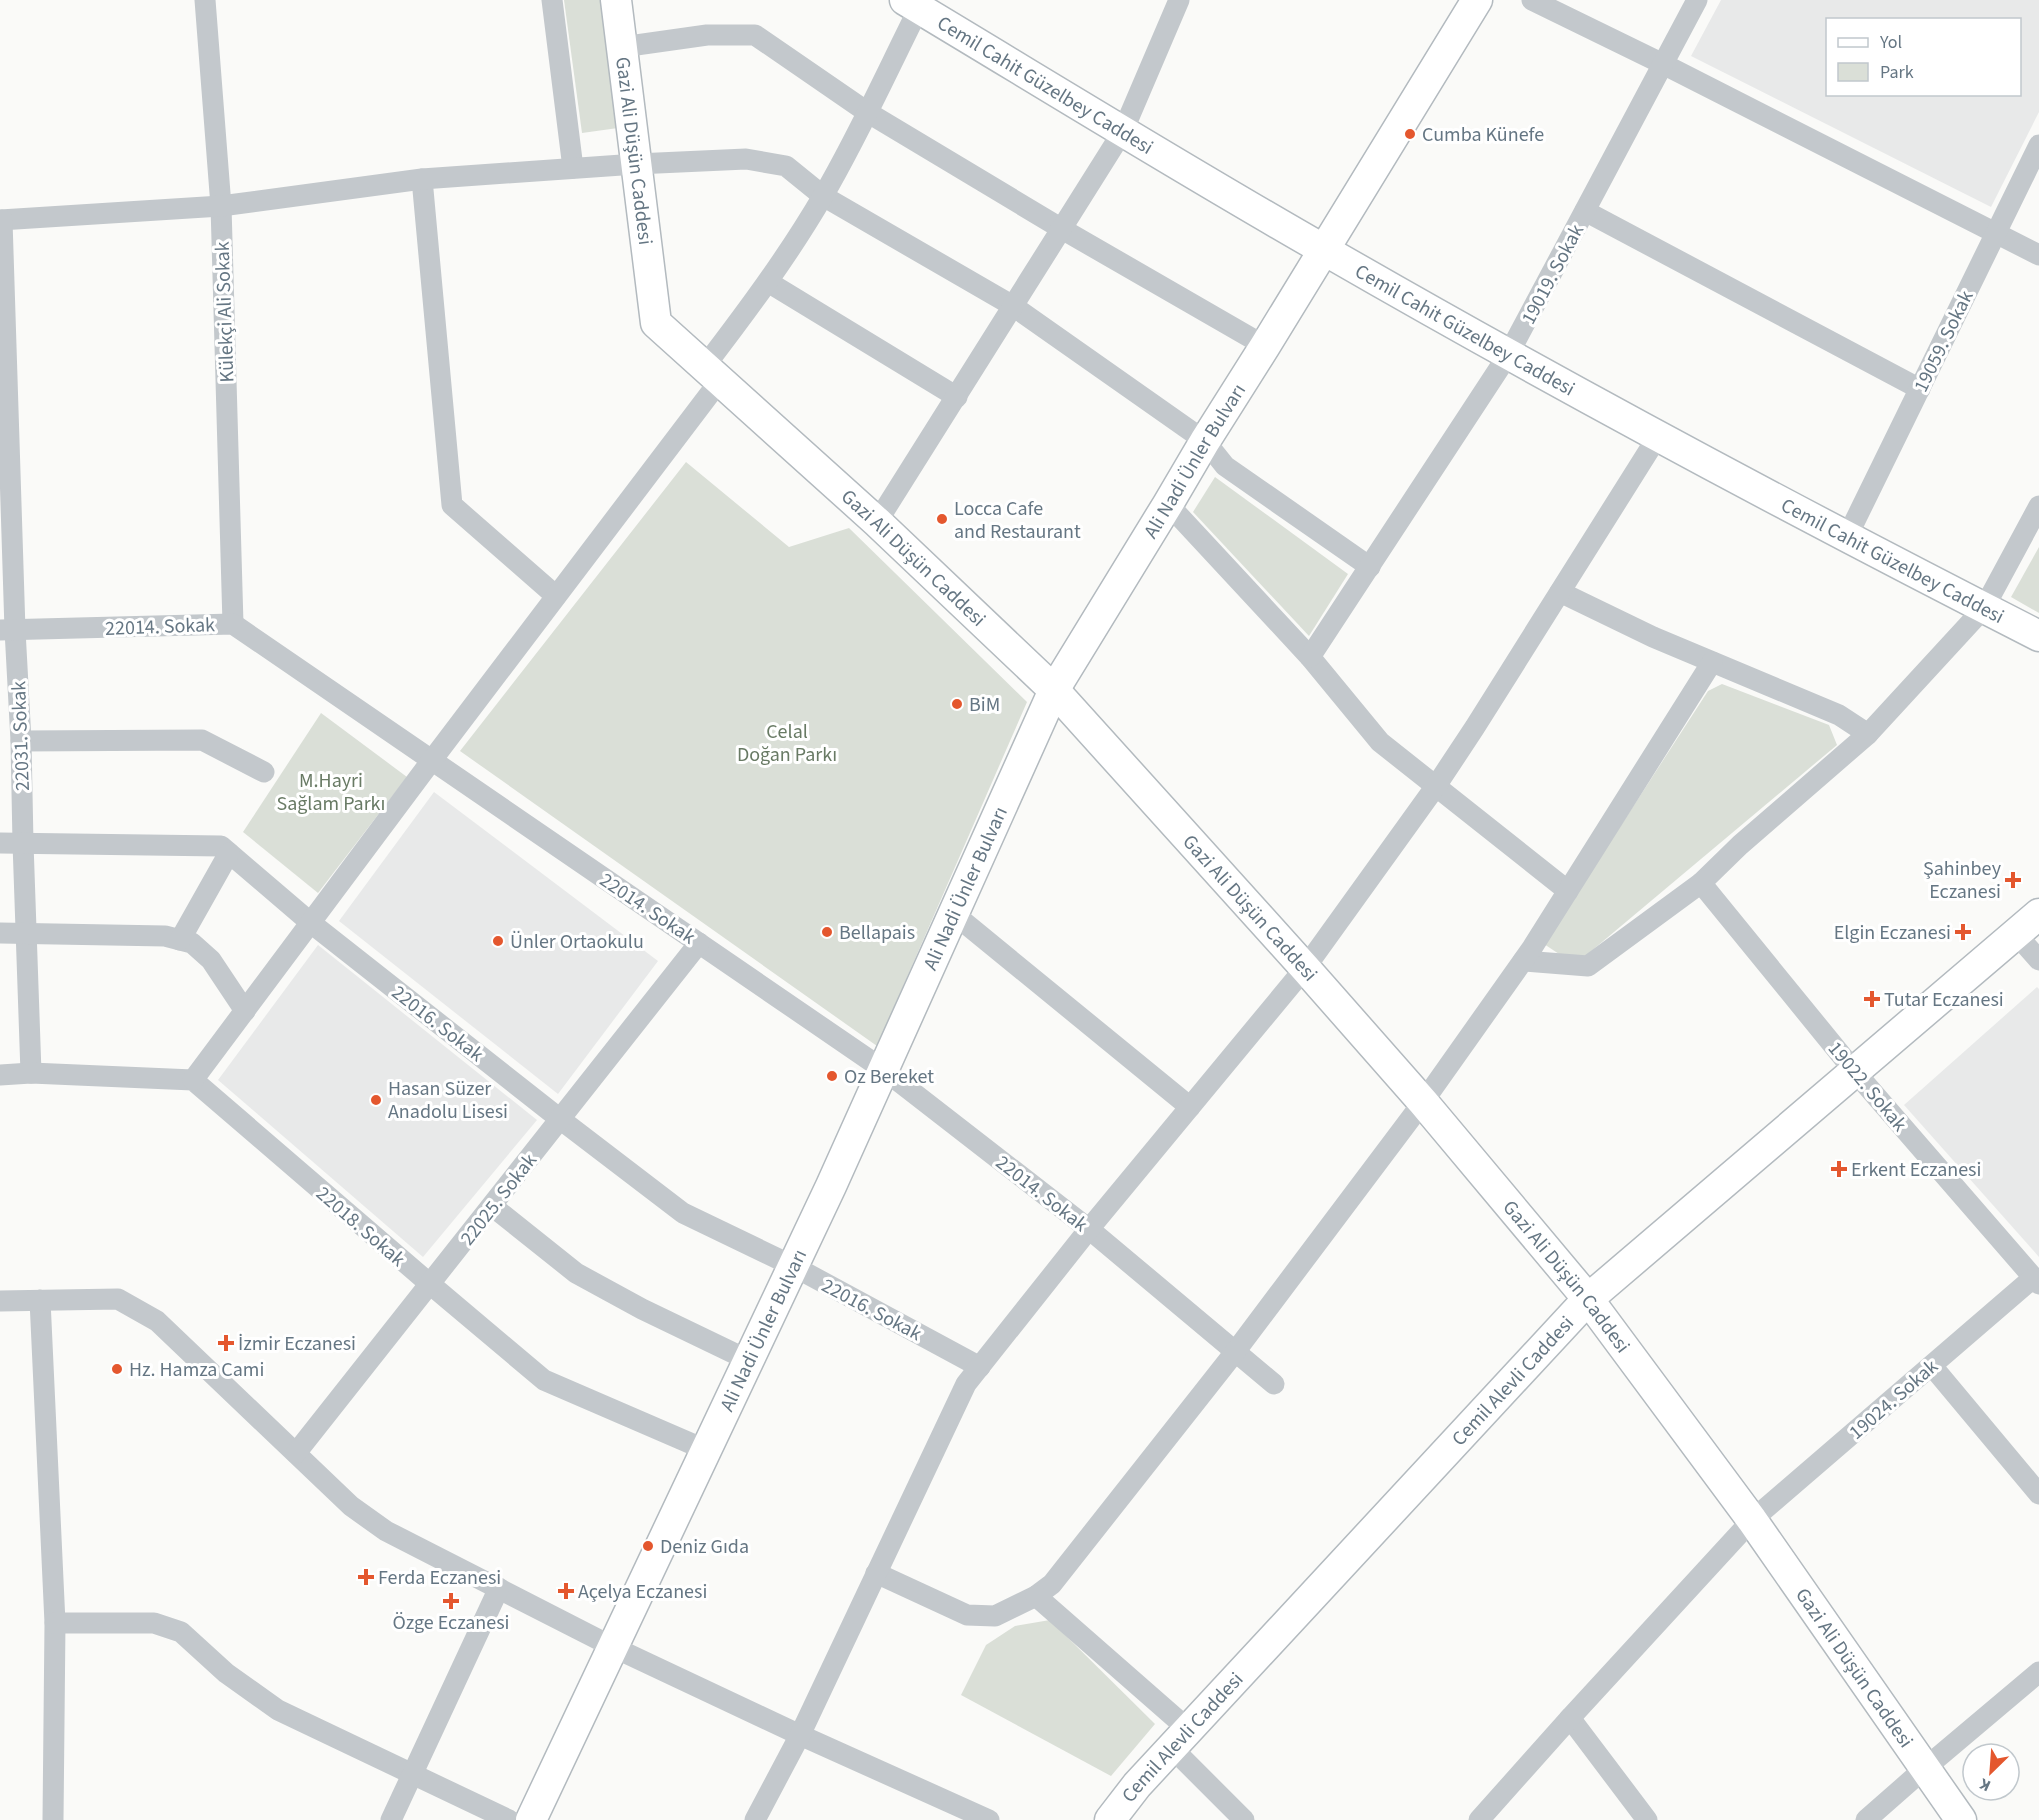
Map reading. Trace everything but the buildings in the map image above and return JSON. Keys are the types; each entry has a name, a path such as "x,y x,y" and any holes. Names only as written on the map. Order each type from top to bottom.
{"street":[{"name":"Külekçi Ali Sokak","path":"205,0 221,206 233,624"},
{"path":"552,0 573,168"},
{"name":"Gazi Ali Düşün Caddesi","path":"616,0 656,323 877,522 1054,690 1423,1102 1588,1299 1752,1520 1961,1820"},
{"path":"877,522 1122,131 1179,0"},
{"name":"Ali Nadi Ünler Bulvarı","path":"531,1820 750,1361 884,1070 1054,690 1477,0"},
{"path":"1532,0 1664,64 2039,255"},
{"name":"19019. Sokak","path":"1310,657 1508,355 1698,0"},
{"path":"0,1075 32,1073 193,1080 556,596 713,372 823,196 867,112 915,3"},
{"name":"Cemil Cahit Güzelbey Caddesi","path":"915,3 1122,131 1508,355 1847,537 2039,636"},
{"path":"622,47 707,35 755,35 867,112 1062,229 1265,346"},
{"name":"19059. Sokak","path":"1847,537 2039,145"},
{"path":"1,220 221,206 422,179 573,168 746,159 786,166 823,196 1013,306 1205,441 1225,466 1370,567"},
{"path":"422,179 452,505 556,596"},
{"path":"1585,211 1920,388"},
{"name":"22031. Sokak","path":"1,220 8,630 21,741 32,1073"},
{"path":"768,282 957,397"},
{"path":"755,1820 800,1735 966,1383 1089,1229 1305,968 1436,786 1658,436"},
{"path":"1168,504 1310,657 1380,742 1568,891"},
{"path":"1523,961 1588,966 1701,883 1740,845 1868,734 1984,608 2039,506"},
{"path":"1560,592 1653,637 1839,716 1868,734"},
{"name":"22014. Sokak","path":"8,630 233,624 884,1070 1089,1229 1274,1384"},
{"path":"876,1573 967,1615 995,1616 1036,1596 1052,1584 1235,1352 1423,1102 1523,961 1712,662"},
{"path":"21,741 202,740 264,772"},
{"name":"22016. Sokak","path":"0,843 221,846 311,923 683,1213 793,1266 980,1367"},
{"path":"180,940 229,853"},
{"name":"19022. Sokak","path":"1701,883 1855,1071 2036,1281"},
{"path":"954,914 1190,1107"},
{"name":"Cemil Alevli Caddesi","path":"1110,1820 1137,1785 1588,1299 2039,914"},
{"path":"0,933 165,936 192,943 211,960 245,1011"},
{"path":"2016,934 2039,960"},
{"name":"22025. Sokak","path":"296,1453 699,944"},
{"name":"22018. Sokak","path":"193,1080 544,1380 706,1450"},
{"path":"492,1206 576,1273 642,1309 750,1361"},
{"name":"19024. Sokak","path":"1479,1820 1752,1520 1932,1366 2036,1281"},
{"path":"0,1301 118,1299 157,1321 351,1506 386,1531 613,1647 800,1735 950,1812 988,1820"},
{"path":"40,1300 55,1623 53,1820"},
{"path":"1932,1366 2039,1494"},
{"path":"391,1820 499,1588"},
{"path":"1036,1596 1181,1739 1244,1820"},
{"path":"55,1623 154,1623 181,1632 226,1672 278,1710 509,1820"},
{"path":"1866,1820 1924,1768 2039,1672"},
{"path":"1570,1718 1647,1820"}],"shaded area":[{"path":"1721,0 2039,0 2039,112 1991,207 1691,56"},
{"name":"Ünler Ortaokulu","path":"434,792 658,961 558,1094 339,921"},
{"name":"Hasan Süzer Anadolu Lisesi","path":"318,945 537,1120 423,1257 218,1080"},
{"path":"2037,987 2039,989 2039,1257 1904,1105"}],"green space":[{"path":"564,0 601,0 618,128 582,133"},
{"name":"Celal Doğan Parkı","path":"686,462 789,547 849,528 1027,702 877,1046 460,751"},
{"path":"1215,477 1348,574 1309,636 1193,512"},
{"path":"2039,547 2039,613 2011,597"},
{"path":"1722,684 1829,725 1837,745 1583,958 1559,954 1544,944 1708,691"},
{"name":"M.Hayri Sağlam Parkı","path":"321,713 407,777 318,893 243,832"},
{"path":"1050,1620 1155,1724 1111,1776 961,1695 986,1645 1015,1626"}],"place":[{"name":"Cumba Künefe","path":"1410,134"},
{"name":"Locca Cafe and Restaurant","path":"942,519"},
{"name":"BiM","path":"957,704"},
{"name":"Şahinbey Eczanesi","path":"2013,880"},
{"name":"Bellapais","path":"827,932"},
{"name":"Elgin Eczanesi","path":"1963,932"},
{"name":"Ünler Ortaokulu","path":"498,941"},
{"name":"Tutar Eczanesi","path":"1872,999"},
{"name":"Oz Bereket","path":"832,1076"},
{"name":"Hasan Süzer Anadolu Lisesi","path":"376,1100"},
{"name":"Erkent Eczanesi","path":"1839,1169"},
{"name":"İzmir Eczanesi","path":"226,1343"},
{"name":"Hz. Hamza Cami","path":"117,1369"},
{"name":"Deniz Gıda","path":"648,1546"},
{"name":"Ferda Eczanesi","path":"366,1577"},
{"name":"Açelya Eczanesi","path":"566,1591"},
{"name":"Özge Eczanesi","path":"451,1601"}]}
